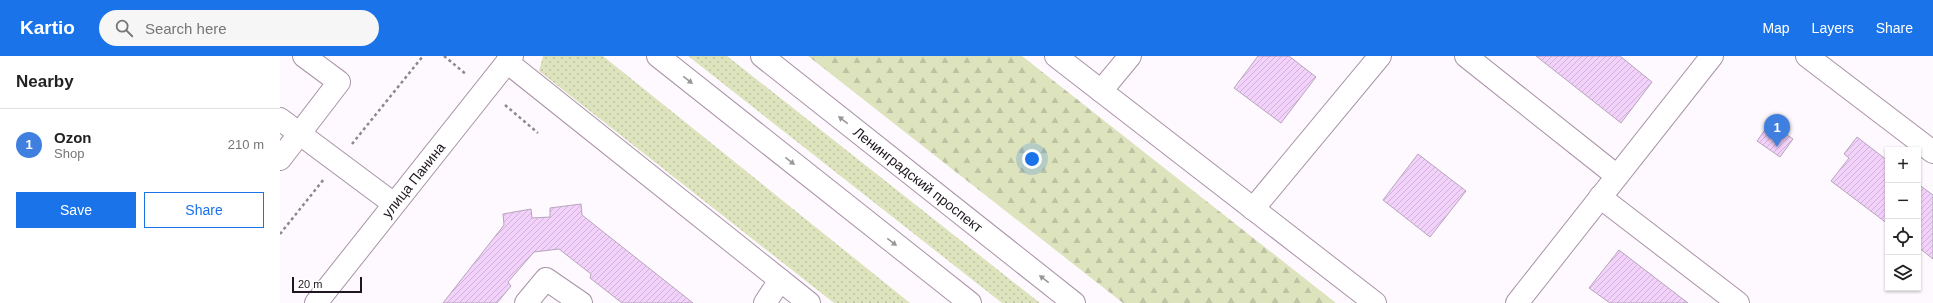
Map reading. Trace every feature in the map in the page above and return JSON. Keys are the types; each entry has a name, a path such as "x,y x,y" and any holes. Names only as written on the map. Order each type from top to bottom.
{"street":[{"path":"280,159 339,82 304,56"},
{"path":"658,56 970,303"},
{"name":"Ленинградский проспект","path":"762,56 1074,303"},
{"path":"1056,56 1375,303"},
{"path":"1101,91 1130,56"},
{"path":"1253,210 1380,56"},
{"path":"1466,56 1617,176"},
{"path":"1517,303 1712,56"},
{"path":"1807,56 1933,152"},
{"path":"509,59 809,303"},
{"name":"улица Панина","path":"323,300 394,204 509,59"},
{"path":"280,119 394,204"},
{"path":"1600,197 1738,303"},
{"path":"526,303 546,279 581,303"},
{"path":"765,303 780,280"}],"path":[{"path":"280,234 423,56"},
{"path":"444,56 469,77"},
{"path":"505,106 538,133"}],"green space":[{"path":"543,56 603,56 910,303 834,303 539,71"},
{"path":"688,56 727,56 1040,303 1002,303"},
{"path":"808,56 1022,56 1336,303 1123,303"}],"building":[{"path":"1258,56 1289,56 1316,77 1281,123 1234,88"},
{"path":"1536,56 1620,56 1652,82 1621,123"},
{"path":"1770,123 1793,139 1780,157 1757,141"},
{"path":"1857,137 1885,159 1885,222 1831,181 1849,158 1844,154"},
{"path":"1418,154 1466,191 1430,237 1383,200"},
{"path":"1921,186 1933,195 1933,259 1921,249"},
{"path":"581,204 582,215 693,303 622,303 590,278 591,274 559,249 534,252 508,282 511,286 497,303 443,303 504,225 503,214 531,209 532,218 550,217 550,208"},
{"path":"1619,250 1688,303 1610,303 1589,288"}],"place":[{"name":"Ozon","path":"1777,147"}]}
